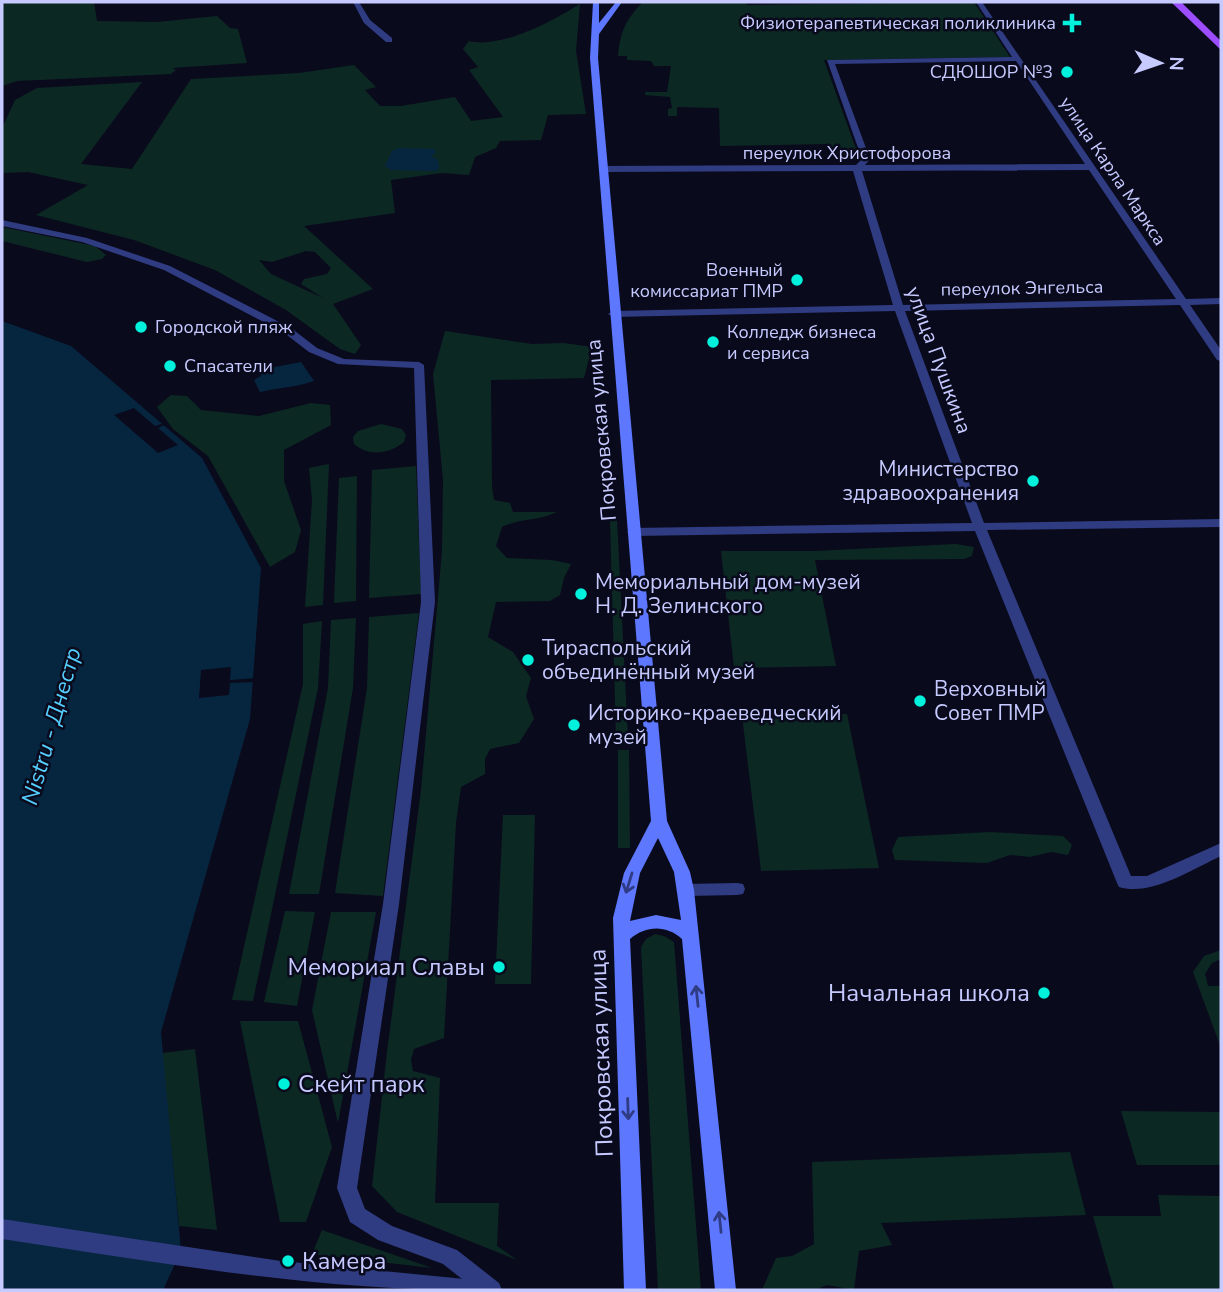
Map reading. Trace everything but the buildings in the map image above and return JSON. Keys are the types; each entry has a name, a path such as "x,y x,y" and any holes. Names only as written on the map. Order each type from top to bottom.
{"main road":[{"name":"Покровская улица","path":"596,2 594,58 613,314 659,821 682,872 686,890 726,1290"},
{"path":"595,33 619,2"},
{"path":"1175,2 1221,47"},
{"name":"Покровская улица","path":"635,1290 621,937 623,901 632,873 659,821"},
{"path":"621,937 629,928 639,923 664,922 682,927 691,937"}],"street":[{"path":"356,2 367,20 389,40"},
{"name":"улица Карла Маркса","path":"979,2 1221,358"},
{"name":"улица Пушкина","path":"1018,59 830,62 866,159 857,169 898,308 979,526 1125,883 1149,882 1221,849"},
{"name":"переулок Христофорова","path":"603,169 1091,167"},
{"path":"2,223 84,240 167,268 287,330 313,350 342,362 419,365 428,602 391,904 347,1188 357,1215 385,1233 450,1257 492,1290"},
{"name":"переулок Энгельса","path":"613,314 1221,301"},
{"path":"633,532 1221,523"},
{"path":"686,890 737,889"},
{"path":"2,1229 281,1271 475,1290"}],"green space":[{"path":"2,2 94,2 97,21 157,22 217,16 230,28 238,29 247,63 172,68 176,70 171,74 17,81 2,86"},
{"path":"643,2 746,2 747,5 974,2 1010,57 824,60 860,160 835,160 828,144 720,146 719,108 677,107 677,116 668,116 668,109 672,108 670,97 645,95 645,92 667,92 671,66 654,66 651,61 627,60 627,56 618,56 625,26"},
{"path":"580,4 576,51 586,114 548,115 541,140 500,141 496,148 475,157 469,175 442,173 391,180 395,213 304,226 373,289 333,304 361,345 355,354 340,349 286,310 215,270 134,240 36,215 88,185 28,172 2,173 2,128 15,100 37,88 142,82 81,164 132,169 191,79 299,73 354,65 376,87 365,90 380,106 401,106 455,97 471,121 503,117 469,70 478,67 463,49 469,41 496,41 511,37","holes":["306,251 315,252 331,268 327,274 304,279 301,284 323,298 271,274 259,260 272,262"]},
{"path":"2,227 95,246 106,255 102,259 87,262 2,241"},
{"path":"445,331 532,344 564,343 592,347 584,378 491,380 494,500 510,503 513,512 557,512 502,527 496,546 507,558 552,560 571,564 560,595 550,601 496,602 488,637 513,652 531,678 526,696 534,719 519,743 490,749 485,759 485,774 461,787 456,823 444,1038 414,1049 411,1060 413,1071 440,1078 435,1203 499,1203 497,1246 517,1260 397,1212 372,1186 421,790 442,551 443,480 433,374"},
{"path":"171,395 187,396 201,410 259,416 311,403 330,405 331,425 284,450 284,481 301,530 295,552 270,567 208,456 173,429 157,407"},
{"path":"381,424 402,429 406,435 404,442 379,452 366,451 354,444 353,437 358,431"},
{"path":"329,464 323,605 305,607 312,500 309,468"},
{"path":"416,466 421,594 369,598 372,470"},
{"path":"357,476 356,601 334,603 339,478"},
{"path":"610,520 617,520 628,738 616,738"},
{"path":"956,544 974,547 972,556 964,559 815,560 836,666 734,668 721,551 814,551"},
{"path":"419,613 383,896 335,893 367,688 369,617"},
{"path":"356,618 353,688 319,894 289,894 328,688 331,620"},
{"path":"322,621 318,688 253,1001 232,1000 303,684 303,624"},
{"path":"847,714 879,868 761,871 742,716"},
{"path":"618,750 629,750 630,848 618,848"},
{"path":"503,815 535,815 531,984 495,984"},
{"path":"990,832 1063,836 1072,845 1068,855 1051,852 1030,857 1010,855 987,863 895,860 892,850 898,837"},
{"path":"285,911 315,912 297,1006 264,1002"},
{"path":"331,912 376,912 338,1123 312,1010"},
{"path":"655,934 674,942 701,1290 658,1290 641,947 646,939"},
{"path":"1221,950 1221,959 1212,963 1205,974 1208,986 1221,986 1221,1048 1193,972 1204,956"},
{"name":"Скейт парк","path":"240,1021 298,1021 332,1147 306,1222 280,1222"},
{"path":"195,1049 217,1230 179,1226 162,1053"},
{"path":"1121,1111 1221,1112 1221,1165 1137,1165"},
{"path":"1070,1152 1086,1215 881,1223 892,1245 859,1251 854,1290 827,1285 815,1290 762,1290 776,1258 792,1256 814,1244 812,1162"},
{"path":"1158,1195 1221,1196 1221,1290 1114,1290 1093,1216 1161,1216"},
{"path":"322,1230 432,1268 312,1254"}],"water":[{"path":"398,148 435,149 435,154 431,156 438,160 439,168 436,171 391,170 385,166 392,151"},
{"name":"Nistru - Днестр","path":"2,321 71,346 202,458 261,568 250,719 161,1032 181,1251 163,1290 2,1290"},
{"path":"301,362 314,381 260,392 254,380 261,376 259,370"}],"pier":[{"path":"134,408 155,426 167,424 158,428 178,445 158,453 114,415"},
{"path":"231,667 230,680 256,678 256,682 230,683 229,695 199,698 201,670"}],"place":[{"name":"Физиотерапевтическая поликлиника","path":"1072,23"},
{"name":"СДЮШОР №3","path":"1067,72"},
{"name":"Военный комиссариат ПМР","path":"797,280"},
{"name":"Городской пляж","path":"141,327"},
{"name":"Колледж бизнеса и сервиса","path":"713,342"},
{"name":"Спасатели","path":"170,366"},
{"name":"Министерство здравоохранения","path":"1033,481"},
{"name":"Мемориальный дом-музей Н. Д. Зелинского","path":"581,594"},
{"name":"Тираспольский объединённый музей","path":"528,660"},
{"name":"Верховный Совет ПМР","path":"920,701"},
{"name":"Историко-краеведческий музей","path":"574,725"},
{"name":"Мемориал Славы","path":"499,967"},
{"name":"Начальная школа","path":"1044,993"},
{"name":"Скейт парк","path":"284,1084"},
{"name":"Камера","path":"288,1261"}]}
